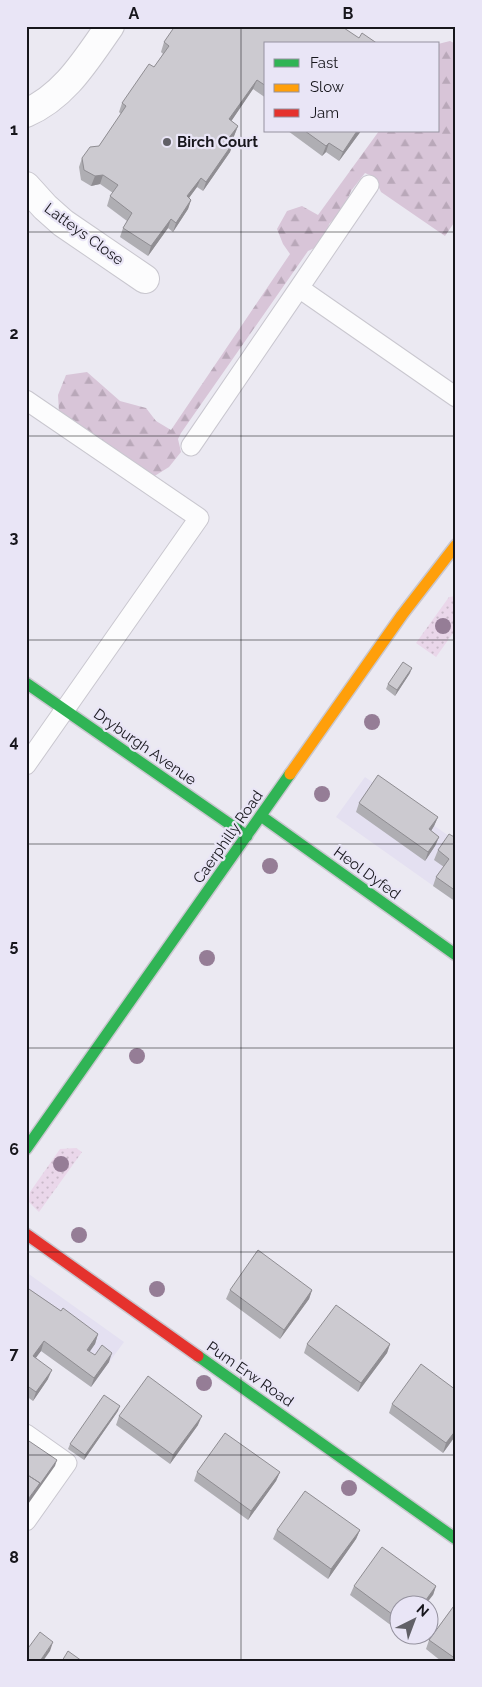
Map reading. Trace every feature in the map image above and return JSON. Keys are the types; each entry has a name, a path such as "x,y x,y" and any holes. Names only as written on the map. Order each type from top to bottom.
{"street":[{"path":"26,113 42,106 64,88 84,64 110,26"},
{"name":"Latteys Close","path":"26,186 63,223 145,279"},
{"name":"Caerphilly Road","path":"26,1149 402,615 456,544"},
{"name":"Dryburgh Avenue","path":"26,683 247,836"},
{"name":"Heol Dyfed","path":"261,816 456,955"},
{"name":"Pum Erw Road","path":"26,1234 456,1539"}],"lane":[{"path":"191,446 369,185"},
{"path":"299,288 456,397"},
{"path":"26,400 199,518 26,765"},
{"path":"26,1434 68,1463 26,1521"}],"shaded area":[{"path":"456,596 456,629 436,657 416,643 449,597"},
{"path":"365,777 456,841 456,902 336,817"},
{"path":"76,1148 82,1152 39,1212 29,1202 30,1192 60,1149"},
{"path":"26,1272 124,1342 91,1387 26,1340"}],"green space":[{"path":"450,41 456,44 456,220 445,236 381,192 374,177 365,173 351,191 343,210 329,224 327,238 319,246 308,251 181,433 178,439 181,452 169,467 153,477 59,412 58,395 66,375 87,372 120,401 146,408 156,421 171,430 290,254 283,244 277,229 287,211 302,206 318,215 378,132 440,132 440,44"}],"building":[{"name":"Birch Court","path":"175,26 341,26 359,38 362,33 375,42 264,42 264,85 257,80 229,119 238,126 228,139 233,143 206,182 201,178 187,196 191,200 176,223 171,219 151,246 123,228 132,213 110,196 118,185 103,175 95,176 84,170 82,158 90,147 99,146 126,106 122,103 149,64 154,67 169,46 164,42"},
{"path":"306,132 356,132 343,152 329,143 326,146"},
{"path":"403,662 412,668 397,690 388,684"},
{"path":"378,775 438,817 429,829 439,837 428,852 359,803"},
{"path":"449,834 456,838 456,891 436,877 449,859 438,850"},
{"path":"258,1250 312,1290 284,1330 230,1290"},
{"path":"26,1287 61,1311 63,1308 98,1334 87,1350 95,1355 102,1345 112,1353 94,1378 44,1341 33,1356 52,1370 36,1392 26,1385"},
{"path":"336,1305 390,1344 361,1383 307,1344"},
{"path":"421,1364 456,1390 456,1430 446,1443 392,1404"},
{"path":"148,1376 202,1416 173,1455 119,1416"},
{"path":"104,1395 120,1406 85,1455 70,1444"},
{"path":"225,1433 280,1472 251,1511 197,1472"},
{"path":"26,1439 57,1460 38,1487 40,1483 26,1474"},
{"path":"26,1474 40,1483 26,1502"},
{"path":"305,1491 360,1530 331,1569 277,1530"},
{"path":"382,1547 436,1586 430,1594 390,1594 390,1613 354,1586"},
{"path":"456,1603 456,1659 435,1644 440,1644 440,1625"},
{"path":"40,1632 53,1642 40,1661 26,1661 26,1651"},
{"path":"68,1651 82,1661 62,1661"}],"traffic: fast":[{"path":"26,683 247,836"},
{"path":"26,1149 290,774"},
{"path":"261,816 456,955"},
{"path":"198,1356 456,1539"}],"traffic: slow":[{"path":"290,774 402,615 456,545"}],"traffic: jam":[{"path":"26,1234 198,1356"}],"place":[{"name":"Birch Court","path":"167,142"}]}
